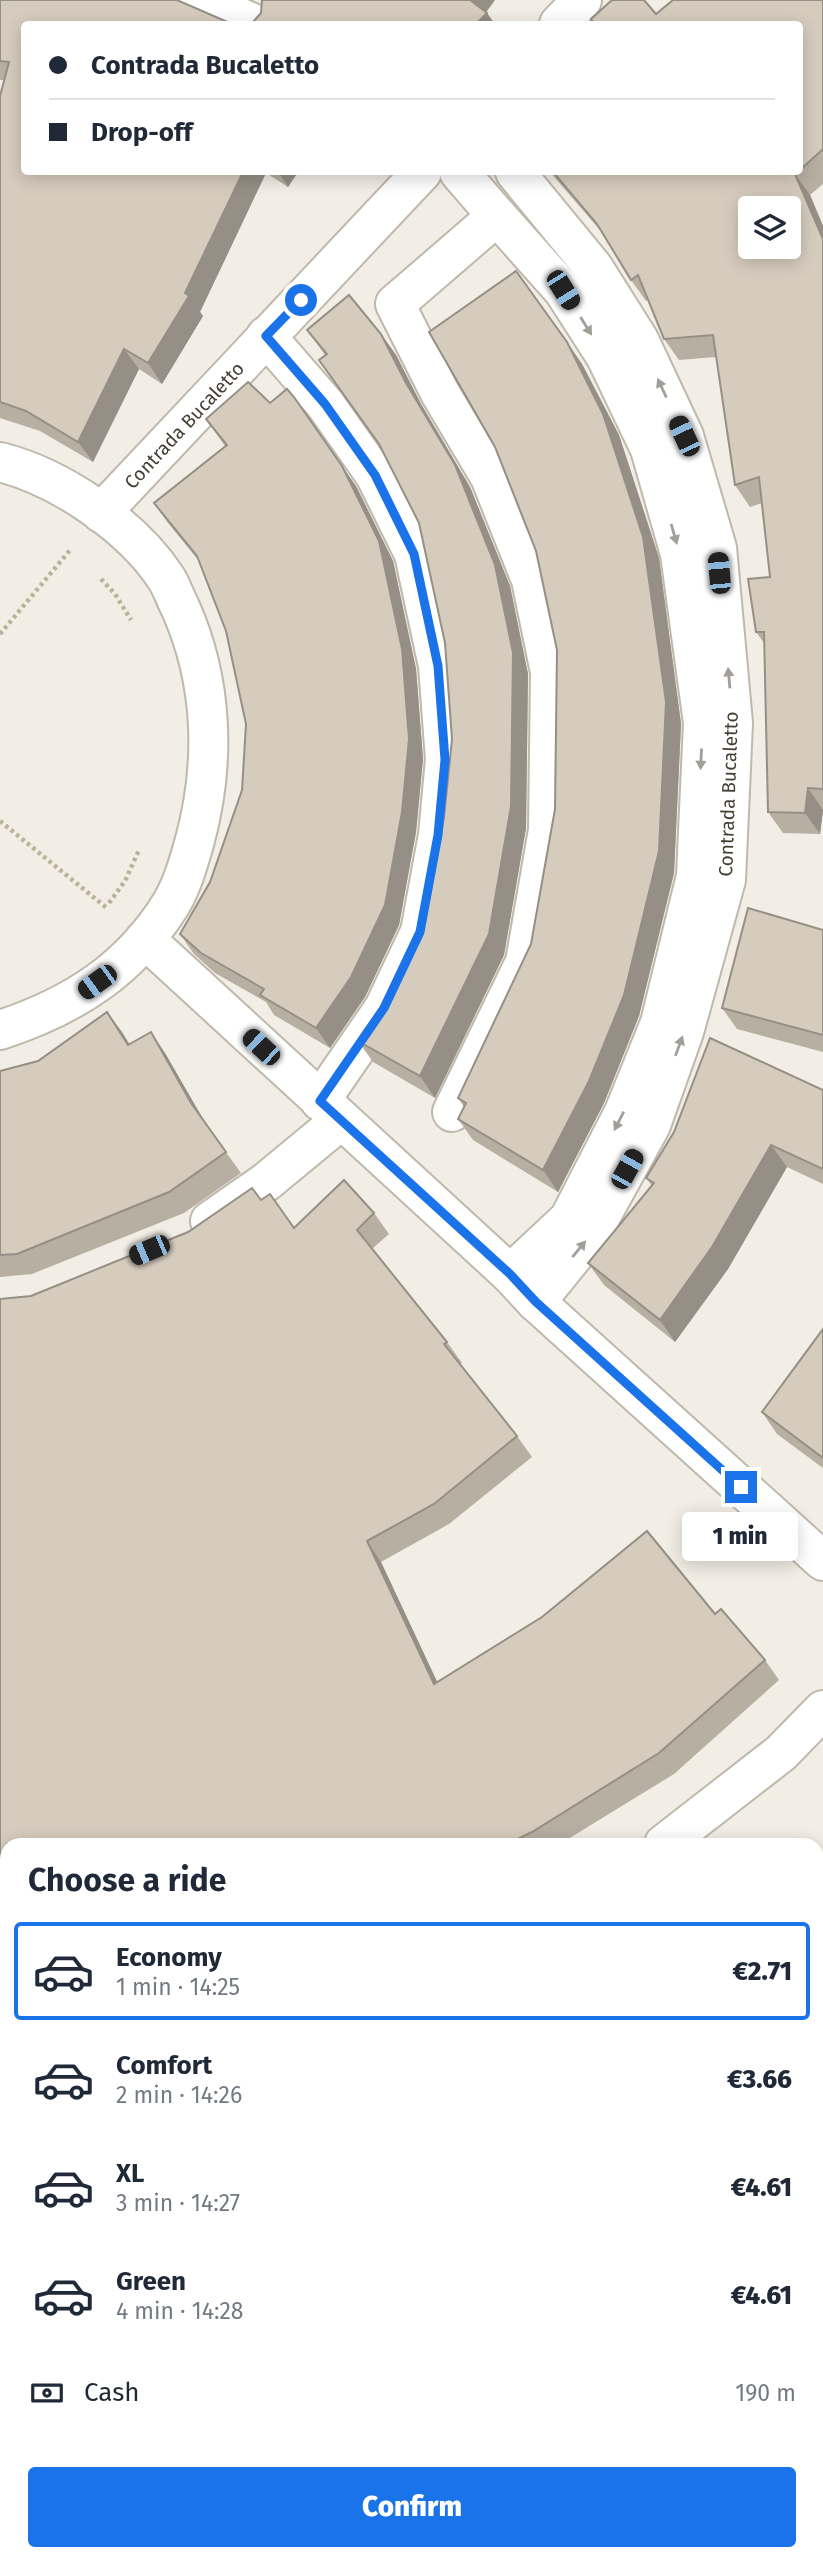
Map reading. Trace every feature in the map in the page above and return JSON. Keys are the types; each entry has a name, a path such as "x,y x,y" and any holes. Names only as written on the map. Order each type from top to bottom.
{"street":[{"path":"199,0 248,21"},
{"path":"562,21 582,0"},
{"name":"Contrada Bucaletto","path":"101,513 419,175"},
{"path":"462,175 563,290 606,357 650,449 680,554 703,723 696,876 660,1023 624,1112 569,1219 510,1274"},
{"name":"Contrada Bucaletto","path":"517,175 593,267 639,340 684,436 717,548 733,723 726,880 684,1032 651,1125 611,1198 591,1234 536,1302"},
{"path":"452,1112 525,962 548,830 550,672 531,580 490,477 440,393 395,304 497,216"},
{"path":"181,1237 194,1232 266,1182 331,1111 420,932 438,835 445,760 438,666 414,554 375,475 325,404 266,336"},
{"path":"0,462 24,468 101,513 135,541 167,579 191,631 210,723 202,817 188,866 172,903 145,939 117,968 78,996 40,1017 0,1030"},
{"path":"145,939 510,1274 536,1302 823,1561"},
{"path":"672,1838 781,1753 823,1710"}],"path":[{"path":"0,634 101,513"},
{"path":"62,541 78,556"},
{"path":"93,570 115,594 134,625"},
{"path":"0,821 145,939"},
{"path":"100,915 125,881 143,843"}],"building":[{"path":"0,0 177,0 225,21 21,21 21,175 242,175 185,293 189,296 148,363 124,349 78,442 26,411 0,402 0,96 9,62 0,61"},
{"path":"262,0 470,0 487,13 479,21 254,21 261,13"},
{"path":"612,0 644,0 656,14 673,0 823,0 823,149 803,167 803,21 591,19"},
{"path":"556,175 795,175 823,239 823,789 808,788 805,813 768,812 764,632 756,632 748,579 770,577 759,477 735,485 713,335 664,339 638,275 631,280 597,224"},
{"path":"516,271 567,342 603,414 643,537 666,702 659,851 624,995 589,1081 543,1170 458,1119 466,1103 458,1098 531,944 555,809 557,650 536,551 495,447 429,332"},
{"path":"349,295 381,334 406,383 455,465 495,565 513,653 511,806 489,934 420,1076 358,1041 389,996 426,914 444,817 452,739 445,643 419,523 379,444 319,360 327,354 307,330"},
{"path":"248,382 270,403 287,389 342,466 379,541 402,649 409,739 402,812 385,905 351,977 316,1028 260,995 264,989 201,953 180,934 210,882 242,790 246,724 226,631 197,556 154,503 227,445 206,419"},
{"path":"748,908 823,930 823,1035 722,1008"},
{"path":"107,1012 128,1045 151,1032 191,1103 226,1152 169,1192 17,1254 0,1255 0,1071 38,1061"},
{"path":"710,1038 823,1090 823,1169 771,1145 712,1247 660,1320 588,1263 654,1183 646,1178 674,1132"},
{"path":"344,1180 374,1213 357,1230 447,1342 444,1344 517,1436 434,1504 367,1541 434,1684 542,1617 647,1531 715,1614 721,1609 765,1660 659,1753 520,1838 0,1838 0,1299 31,1296 188,1232 252,1188 261,1200 270,1194 294,1228"},
{"path":"823,1329 823,1458 762,1412"}],"route":[{"path":"301,300 266,336 325,404 375,475 414,554 438,666 445,760 438,835 420,932 384,1008 320,1101 510,1274 536,1302 741,1487"}]}
